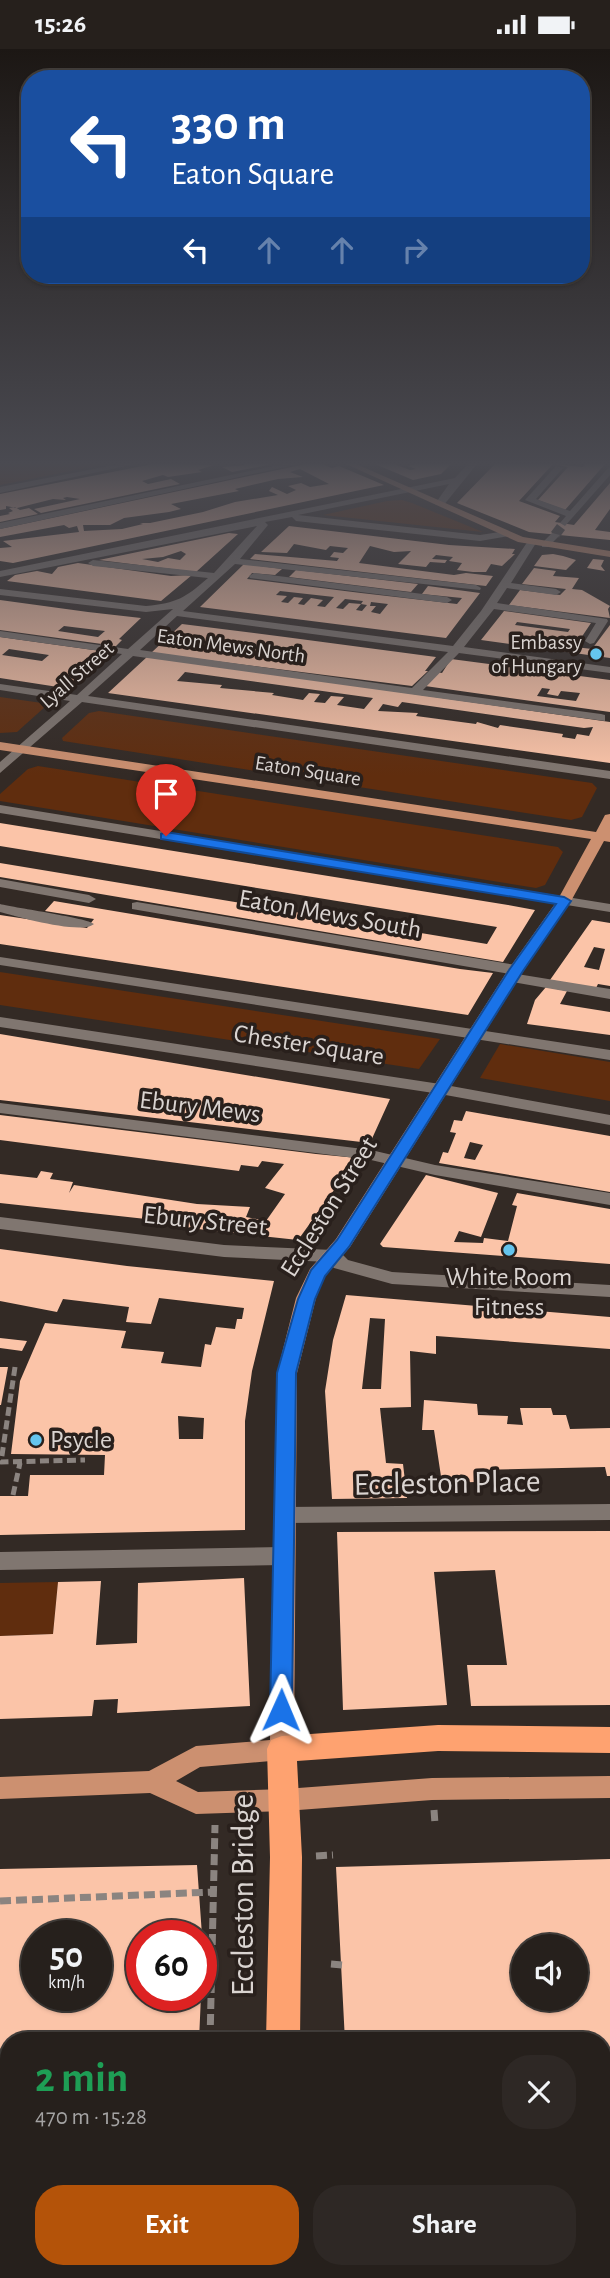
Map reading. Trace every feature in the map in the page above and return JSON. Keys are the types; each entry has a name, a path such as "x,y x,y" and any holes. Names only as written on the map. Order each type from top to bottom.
{"highway":[{"path":"282,1749 438,1738 610,1739"},
{"name":"Eccleston Bridge","path":"282,1749 285,1800 283,2032"}],"main road":[{"name":"Eaton Square","path":"0,746 605,837"},
{"name":"Eccleston Street","path":"282,1749 282,1556 287,1373 306,1299 317,1273 333,1256 513,974 605,837 610,818"},
{"path":"0,1788 152,1782 196,1757 282,1749"},
{"path":"152,1782 196,1803 285,1800 432,1789 610,1787"}],"street":[{"path":"10,568 20,569"},
{"path":"0,573 25,568"},
{"path":"140,568 215,576"},
{"name":"Lyall Street","path":"0,769 225,568"},
{"path":"277,579 289,568"},
{"path":"299,568 476,588"},
{"path":"416,691 427,676 455,650 516,568"},
{"path":"254,576 447,600"},
{"path":"414,596 426,582"},
{"path":"505,585 555,592"},
{"path":"2,591 146,609 163,616 166,622"},
{"name":"Lyall Street","path":"146,609 168,607 187,600"},
{"path":"489,605 603,621 590,641"},
{"path":"176,613 610,670"},
{"name":"Eaton Mews North","path":"0,634 601,718"},
{"name":"Eaton Square","path":"0,687 610,775"},
{"path":"0,809 610,908"},
{"path":"0,883 89,899"},
{"path":"0,897 38,904 50,892"},
{"name":"Eaton Mews South","path":"137,906 610,994"},
{"path":"0,908 37,917 87,924"},
{"name":"Chester Square","path":"0,961 610,1055"},
{"name":"Chester Square","path":"0,1022 440,1089 610,1120"},
{"name":"Ebury Mews","path":"0,1108 371,1155 393,1162 610,1199"},
{"name":"Ebury Street","path":"0,1223 224,1251 238,1250 310,1258 333,1256 341,1264 392,1278 610,1291"},
{"name":"Eccleston Place","path":"285,1515 610,1512"},
{"path":"0,1562 282,1556"}],"path":[{"path":"15,1367 1,1462 85,1460"},
{"path":"13,1495 20,1463"},
{"path":"434,1809 435,1823"},
{"path":"210,2032 215,1824"},
{"path":"316,1856 333,1855"},
{"path":"0,1901 212,1892"},
{"path":"331,1965 342,1965"}],"shaded area":[{"path":"0,697 42,703 46,706 17,732 0,733"},
{"path":"99,711 592,783 597,788 582,817 571,820 63,741 62,738 89,713"},
{"path":"38,766 558,847 563,852 545,885 536,888 0,801 0,794 28,769"},
{"path":"0,972 440,1039 419,1069 0,1005"},
{"path":"500,1044 610,1062 610,1101 480,1078"},
{"path":"58,1582 53,1634 0,1636 0,1583"}],"building":[{"path":"57,568 114,568 171,576 192,575 161,601 7,581 15,575 37,571 52,574"},
{"path":"164,568 200,568 196,572"},
{"path":"240,568 282,569 275,575 252,573 247,579 457,604 462,598 422,594 428,586 480,593 446,638 200,607","holes":["280,591 334,597 325,607 317,606 323,600 311,598 304,605 298,604 303,598 294,597 288,603 281,602 287,596 276,595","345,599 363,601 361,604 349,603 343,609 336,608","371,602 388,604 380,614 371,612 376,606 370,606","361,604 367,605 362,611 356,610"]},
{"path":"329,568 399,568 454,575 466,573 493,576 486,586"},
{"path":"458,568 488,568 486,572 457,570"},
{"path":"534,568 556,571 553,576 579,578 572,589 582,590 610,606 610,618 509,605 520,590 560,595 566,589 522,584"},
{"path":"296,570 418,584 411,592 289,577"},
{"path":"0,600 141,618 119,639 122,640 115,647 0,630","holes":["64,626 105,631 98,637 58,631"]},
{"path":"504,611 591,623 575,647 592,649 610,625 610,658 481,640","holes":["517,622 570,629 568,632 515,625"]},
{"path":"182,624 436,657 425,671 428,671 412,686 151,653"},
{"path":"0,637 114,651 71,689 0,678","holes":["9,649 49,655 42,661 2,655"]},
{"path":"148,656 610,722 610,763 108,693","holes":["185,672 373,698 364,709 337,705 344,697 331,696 325,703 314,702 320,694 309,693 303,700 272,695 274,693 220,688 222,685 177,681","402,702 584,728 593,727 589,736 577,734 575,739 562,737 563,734 416,716 418,713 378,711 383,704 398,707"]},
{"path":"451,659 610,680 610,712 425,686 436,672 442,673","holes":["542,688 550,689 547,694 558,696 561,691 580,693 576,701 537,696"]},
{"path":"0,823 535,910 503,962 0,877 0,863 487,944 497,927 0,846"},
{"path":"54,901 493,973 468,1015 0,944 0,915 87,928 94,919 45,911"},
{"path":"592,920 610,923 610,986 598,984 596,988 550,980","holes":["594,947 605,949 599,970 584,967"]},
{"path":"546,987 567,991 560,1004 610,1012 610,1035 527,1024 535,1000"},
{"path":"0,1034 390,1099 370,1143 0,1100"},
{"path":"466,1111 610,1136 610,1192 439,1163 443,1152 448,1153 456,1133 450,1132 454,1120 462,1121","holes":["470,1142 483,1145 475,1160 464,1158"]},
{"path":"0,1115 357,1158 298,1240 189,1228 146,1219 0,1203 0,1174 37,1178 41,1171 53,1173 50,1179 73,1182 69,1193 74,1185 197,1204 250,1207 246,1217 266,1221 285,1194 265,1188 284,1164 262,1161 258,1167 241,1165 239,1171 0,1140"},
{"path":"426,1175 498,1193 481,1237 459,1231 454,1242 483,1243 484,1238 508,1241 517,1206 512,1205 517,1193 610,1209 610,1264 383,1247 380,1244"},
{"path":"0,1249 127,1266 274,1281 252,1371 245,1421 245,1530 0,1535 0,1496 28,1496 30,1475 104,1475 105,1455 11,1454 20,1381 45,1323 126,1331 121,1348 164,1352 161,1363 201,1367 205,1344 211,1345 216,1327 235,1329 237,1319 242,1319 244,1308 159,1298 151,1324 126,1322 129,1307 63,1299 57,1312 0,1301","holes":["178,1416 204,1418 203,1439 179,1439"]},
{"path":"346,1295 610,1317 610,1349 436,1336 436,1354 410,1351 411,1407 380,1408 386,1463 403,1464 407,1498 332,1499 325,1391 333,1340","holes":["370,1318 385,1319 381,1389 362,1389"]},
{"path":"0,1338 27,1341 22,1351 0,1348"},
{"path":"0,1367 8,1367 1,1405 0,1405"},
{"path":"424,1400 477,1404 478,1415 508,1416 507,1424 523,1425 520,1408 551,1408 553,1415 566,1415 570,1429 610,1428 610,1476 607,1476 605,1467 475,1470 476,1482 442,1483 434,1430 422,1430"},
{"path":"610,1531 610,1705 471,1706 467,1665 507,1665 495,1570 434,1572 447,1705 343,1710 337,1532"},
{"path":"244,1578 250,1706 117,1713 118,1699 94,1700 92,1716 0,1719 0,1636 53,1634 58,1582 101,1581 96,1645 137,1643 138,1583"},
{"path":"610,1859 610,2032 345,2032 336,1867"},
{"path":"197,1865 201,1920 126,1920 126,2011 200,2011 199,2032 0,2032 0,1869"}],"place":[{"name":"Embassy of Hungary","path":"596,654"},
{"name":"White Room Fitness","path":"509,1250"},
{"name":"Psycle","path":"36,1440"}],"route":[{"path":"166,836 564,901 516,970 344,1243 317,1273 306,1299 287,1373 281,1710"}]}
